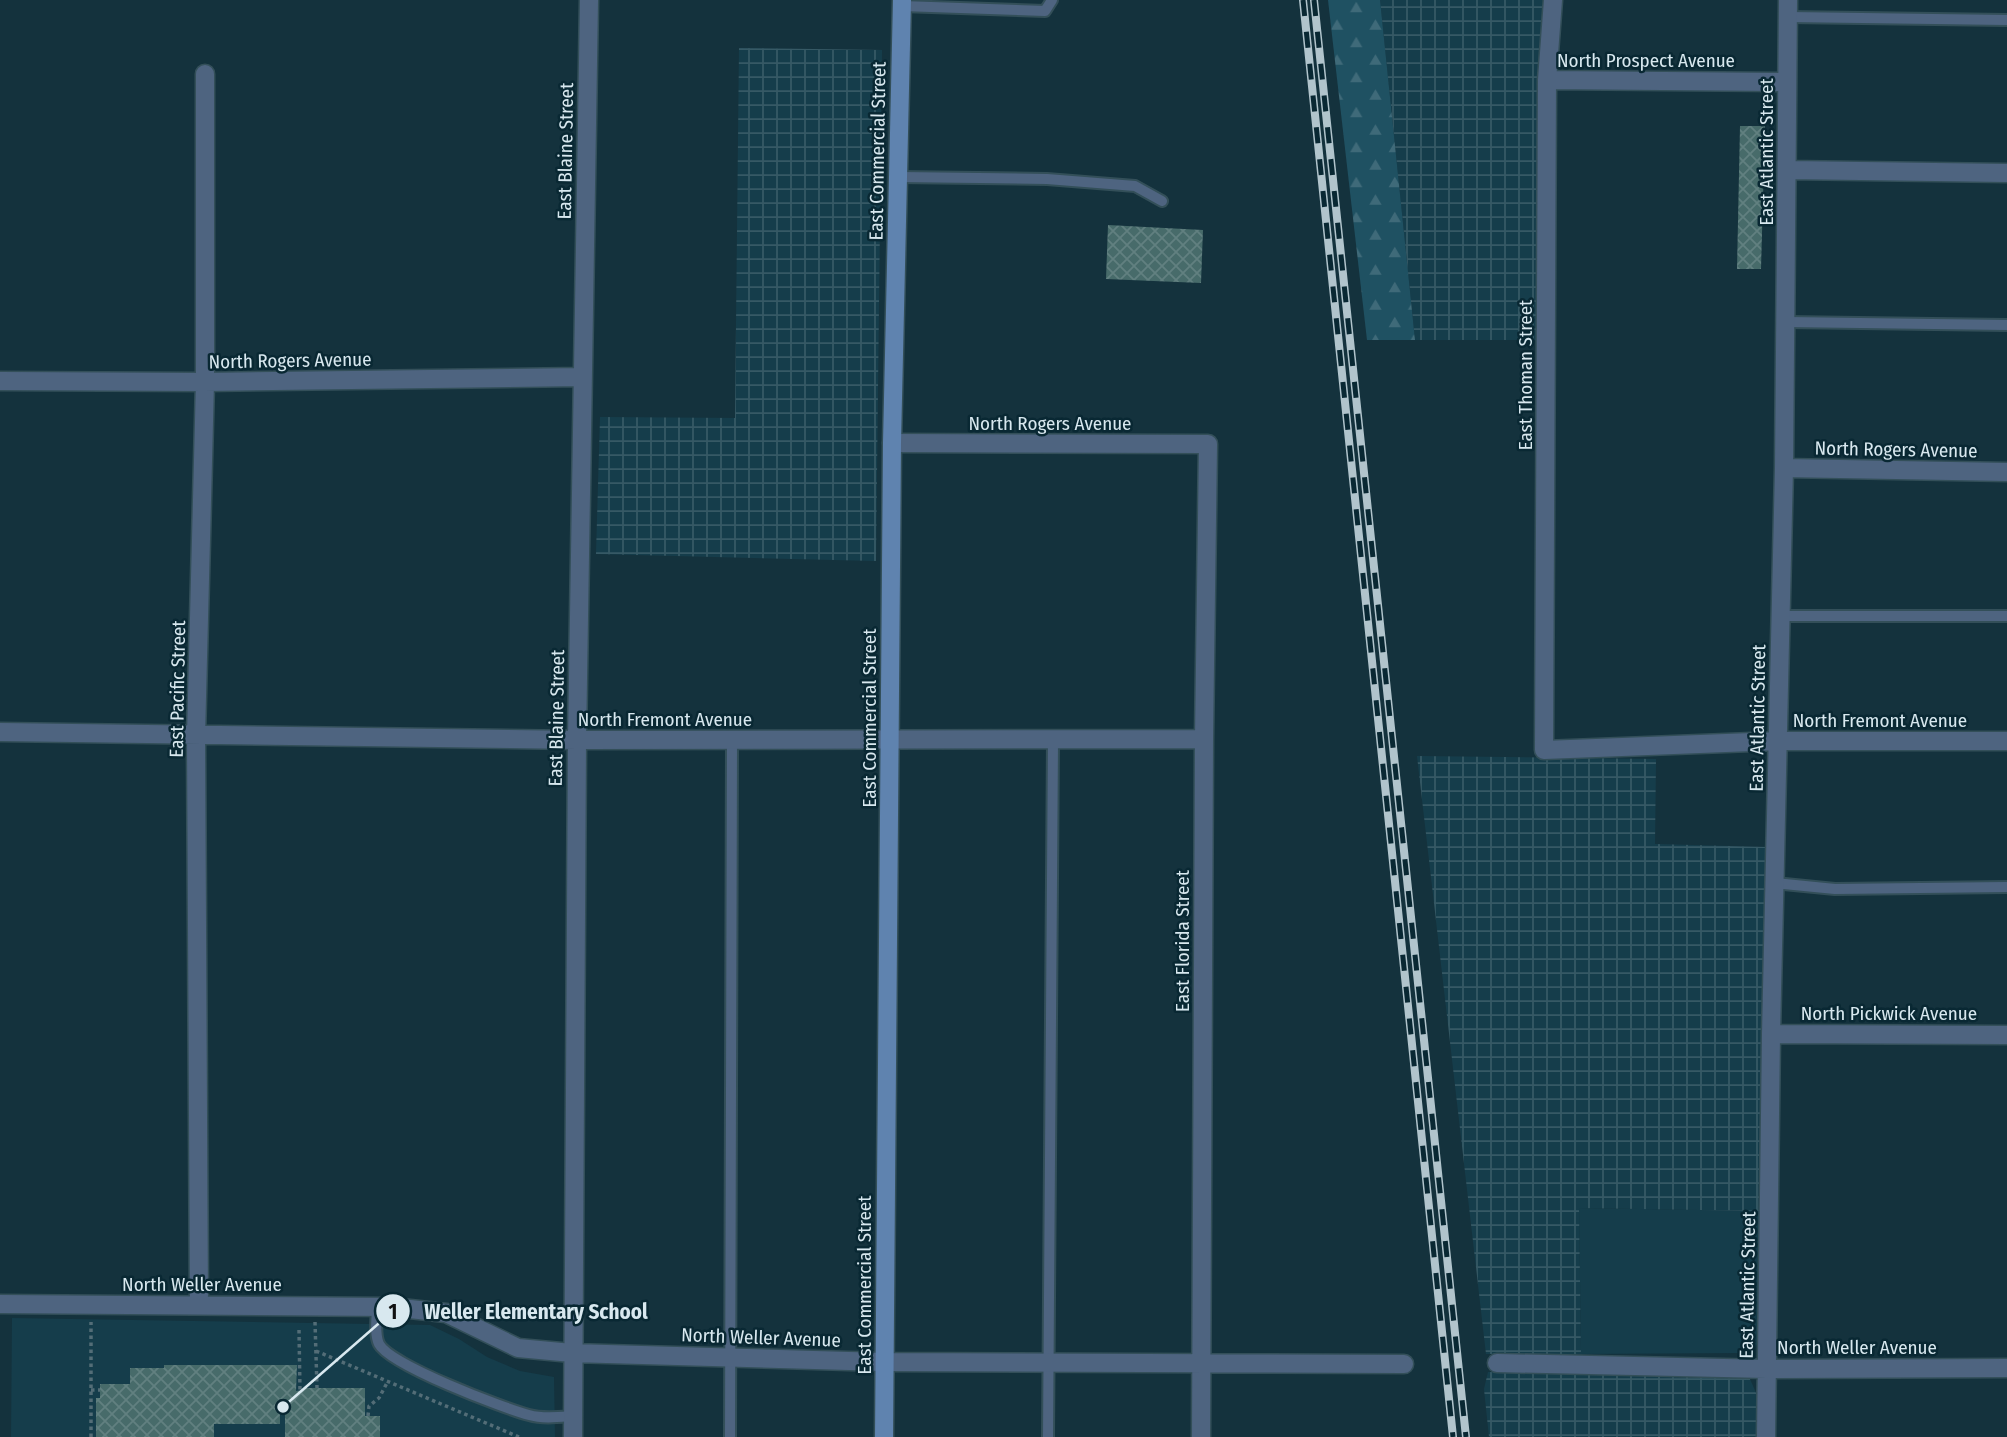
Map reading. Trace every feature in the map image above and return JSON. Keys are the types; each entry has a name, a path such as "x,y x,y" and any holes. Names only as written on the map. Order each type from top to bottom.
{"street":[{"name":"East Blaine Street","path":"573,1437 581,377 589,0"},
{"name":"East Thoman Street","path":"1544,750 1547,80 1553,0"},
{"name":"East Commercial Street","path":"884,1437 892,443 902,3"},
{"name":"East Atlantic Street","path":"1766,1437 1771,1034 1784,468 1788,9"},
{"name":"East Pacific Street","path":"199,1305 196,736 205,382 205,74"},
{"name":"North Prospect Avenue","path":"1547,80 1787,82"},
{"path":"1788,170 2007,173"},
{"name":"North Rogers Avenue","path":"0,381 205,382 581,377"},
{"name":"North Rogers Avenue","path":"892,443 1208,444"},
{"name":"East Florida Street","path":"1201,1437 1208,444"},
{"name":"North Rogers Avenue","path":"1784,468 2007,472"},
{"name":"North Fremont Avenue","path":"0,732 577,740 1204,739"},
{"name":"North Fremont Avenue","path":"1544,750 1778,741 2007,741"},
{"name":"North Pickwick Avenue","path":"1771,1034 2007,1035"},
{"name":"North Weller Avenue","path":"0,1304 377,1306 446,1313 518,1348 572,1353 884,1362 1404,1364"},
{"name":"North Weller Avenue","path":"1497,1363 1767,1369 2007,1367"}],"lane":[{"path":"902,3 1045,11 1052,0"},
{"path":"1788,9 2007,20"},
{"path":"898,177 1047,180 1135,186 1162,201"},
{"path":"1786,322 2007,325"},
{"path":"1781,616 2007,615"},
{"path":"730,1437 732,740"},
{"path":"1048,1437 1053,740"},
{"path":"1774,883 1835,888 2007,887"},
{"path":"377,1306 377,1337 386,1353 422,1372 531,1416 572,1416"}],"path":[{"path":"315,1306 317,1388"},
{"path":"91,1322 91,1437"},
{"path":"299,1330 300,1391"},
{"path":"316,1351 519,1437"},
{"path":"368,1416 369,1406 379,1398 388,1381"},
{"path":"91,1390 100,1390"}],"shaded area":[{"path":"1380,0 1543,0 1539,69 1538,340 1415,340"},
{"path":"739,48 882,50 876,561 596,554 600,417 735,418"},
{"path":"1417,756 1656,759 1655,844 1768,847 1760,1211 1579,1208 1581,1354 1486,1354"},
{"path":"1579,1208 1760,1211 1757,1345 1752,1351 1743,1353 1581,1354"},
{"path":"12,1318 430,1325 487,1357 520,1371 554,1377 555,1437 11,1437"},
{"path":"1488,1372 1749,1377 1757,1395 1756,1437 1489,1437 1484,1389"}],"green space":[{"path":"1328,0 1380,0 1415,340 1367,340"}],"building":[{"path":"1740,126 1765,126 1761,269 1737,269"},
{"path":"1108,225 1203,230 1201,283 1106,279"},
{"path":"164,1365 297,1365 296,1391 305,1390 304,1388 365,1388 365,1416 380,1416 380,1437 285,1437 285,1405 280,1405 280,1424 214,1424 214,1437 96,1437 96,1398 100,1398 100,1384 130,1384 130,1368 164,1368"}],"railway":[{"path":"1303,0 1453,1437"},
{"path":"1314,0 1466,1437"}],"place":[{"name":"Weller Elementary School","path":"283,1407"}]}
